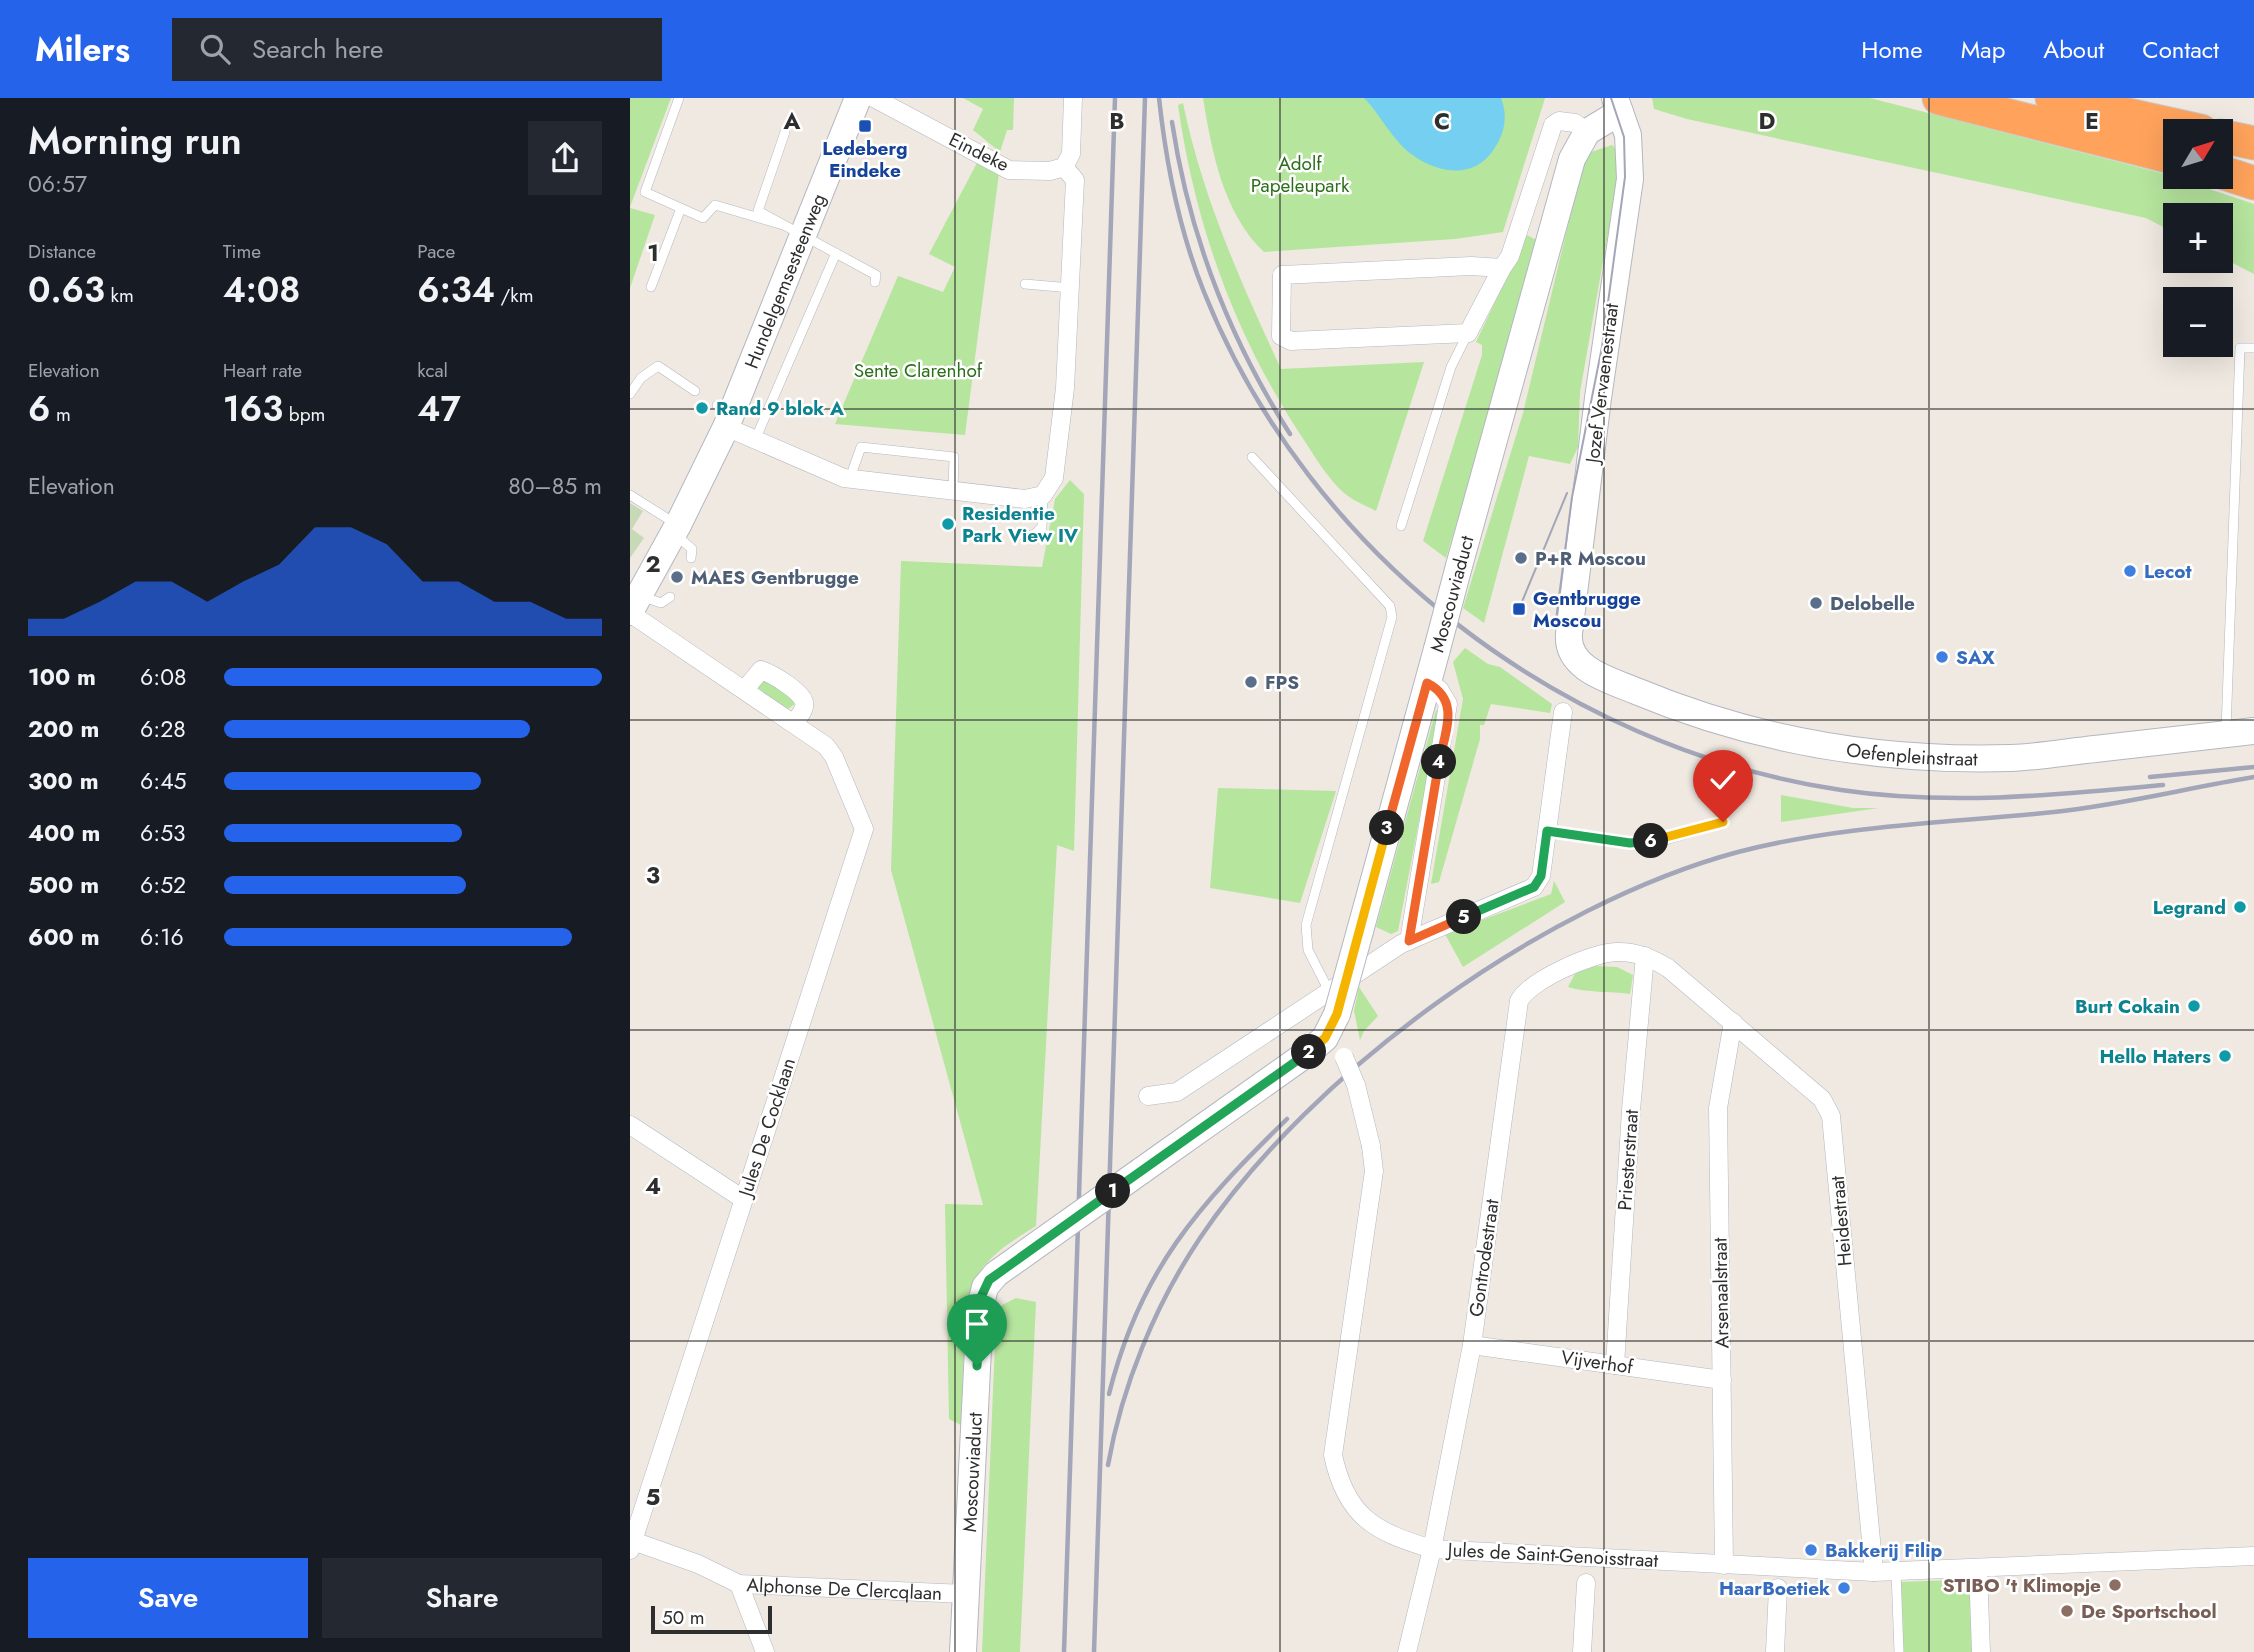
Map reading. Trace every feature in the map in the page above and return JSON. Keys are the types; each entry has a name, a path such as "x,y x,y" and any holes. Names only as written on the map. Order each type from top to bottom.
{"highway":[{"path":"1939,98 2163,155"},
{"path":"2052,98 2163,123"},
{"path":"2233,139 2254,143"},
{"path":"2233,176 2254,183"}],"street":[{"name":"Hundelgemsesteenweg","path":"633,606 676,529 725,416 792,230 858,98"},
{"name":"Eindeke","path":"874,98 1009,170 1050,171 1064,167"},
{"path":"725,416 755,440 850,478 1025,499 1043,495 1054,478 1065,388 1075,180 1064,167 1071,154 1073,98"},
{"path":"1502,268 1471,266 1282,275 1281,336 1291,341 1468,333 1510,256 1553,125 1559,121 1575,123 1587,132 1618,105"},
{"name":"Jozef Vervaenestraat","path":"1583,666 1574,659 1569,639 1598,398 1630,179 1628,135 1618,105"},
{"name":"Moscouviaduct","path":"965,1594 980,1308 985,1287 996,1274 1325,1038 1333,1004 1360,931 1572,159 1587,132"},
{"name":"Jules De Cocklaan","path":"631,1546 863,836 863,822 831,752 633,606"},
{"name":"Oefenpleinstraat","path":"1583,666 1673,706 1747,731 1819,747 1893,755 2014,758 2254,731"},
{"path":"744,689 761,670 799,694 804,702 804,710 794,723"},
{"path":"1409,941 1448,704 1439,689 1427,683"},
{"path":"1148,1096 1177,1092 1333,1004 1409,941 1534,887 1541,876 1563,712"},
{"name":"Gontrodestraat","path":"1407,1652 1433,1549 1472,1345 1519,1000 1531,985 1591,958 1615,952 1645,956"},
{"name":"Heidestraat","path":"1645,956 1668,968 1733,1022 1822,1099 1831,1116 1874,1572"},
{"name":"Priesterstraat","path":"1615,1365 1631,1110 1645,956"},
{"name":"Arsenaalstraat","path":"1724,1565 1718,1108 1733,1022"},
{"name":"Jules de Saint-Genoisstraat","path":"1325,1038 1344,1057 1356,1085 1371,1146 1374,1171 1333,1455 1338,1480 1348,1501 1363,1518 1380,1531 1433,1549 1724,1565 1779,1577 2254,1556"},
{"path":"630,1125 743,1199"},
{"name":"Vijverhof","path":"1472,1345 1722,1380"},
{"name":"Alphonse De Clercqlaan","path":"631,1546 698,1564 739,1584 965,1594 963,1652"},
{"path":"1978,1569 1981,1652"},
{"path":"1775,1652 1779,1577"},
{"path":"1582,1652 1586,1583"},
{"path":"739,1584 765,1652"}],"lane":[{"path":"679,98 645,191 703,218 715,205 792,230"},
{"path":"785,132 758,211 876,275 875,282"},
{"path":"651,287 681,208"},
{"path":"755,440 835,253"},
{"path":"1025,284 1071,288"},
{"path":"1401,526 1451,367 1468,333"},
{"path":"2225,734 2240,348 2254,348"},
{"path":"630,394 641,377 658,366 695,391"},
{"path":"850,478 861,447 954,457 953,490"},
{"path":"1252,457 1390,606 1392,617 1306,925 1308,950 1333,1004"},
{"path":"630,495 676,529 692,549 691,558"},
{"path":"1015,534 1033,536 1042,527 1043,495"},
{"path":"633,606 661,603 670,597"},
{"path":"1547,831 1630,843 1662,841 1723,822"},
{"path":"1896,1572 1899,1652"}],"green space":[{"path":"630,98 671,98 630,207"},
{"path":"963,98 1014,98 1013,130 1007,130 1000,152 973,130 983,109"},
{"name":"Adolf Papeleupark","path":"1203,98 1545,98 1503,232 1455,239 1264,252 1238,219 1229,200 1215,160"},
{"path":"1652,98 1870,98 2161,173 2163,189 2209,189 2254,204 2254,274 2233,263 2233,203 2163,203 2163,227 2146,218 1687,119 1654,109"},
{"path":"1183,103 1212,205 1237,272 1281,369 1424,362 1376,511 1348,496 1329,476 1278,399 1238,319 1221,278 1195,193 1178,105"},
{"path":"1612,145 1619,153 1619,171 1580,392 1578,447 1570,464 1529,456 1484,623 1463,608 1523,413 1585,154"},
{"name":"Sente Clarenhof","path":"978,161 999,173 965,435 835,424 898,276 943,292 955,267 929,254"},
{"path":"630,208 655,215 630,288"},
{"path":"1527,235 1542,243 1446,558 1423,541 1482,355 1482,345 1476,342"},
{"path":"1070,480 1084,494 1074,851 1057,845 1036,1226 995,1254 976,1279 967,1318 961,1425 949,1419 945,1204 983,1205 891,870 901,561 1042,567 1055,499"},
{"path":"630,503 643,511 632,529 644,538 630,558"},
{"path":"1465,648 1488,664 1500,667 1552,704 1550,713 1491,704 1484,725 1480,725 1480,739 1439,882 1431,884 1463,699 1453,662"},
{"path":"761,679 794,695 795,704 788,709 758,690"},
{"path":"1436,710 1440,711 1398,931 1391,934 1376,927"},
{"path":"1218,788 1336,791 1300,903 1210,888"},
{"path":"1781,795 1853,808 1879,808 1781,822"},
{"path":"1554,881 1565,902 1463,967 1445,934 1551,894"},
{"path":"1596,966 1617,967 1633,975 1630,994 1568,987 1576,972"},
{"path":"1359,987 1378,1016 1364,1031 1360,1040 1354,1011"},
{"path":"1016,1298 1036,1302 1020,1652 982,1652 996,1320 1002,1305"},
{"path":"1981,1579 1985,1652 1903,1652 1900,1582"}],"water":[{"path":"1364,98 1501,98 1504,111 1503,131 1486,159 1467,169 1446,170 1424,162 1407,150"}],"tram line":[{"path":"1555,628 1572,497 1602,347 1625,177 1624,137 1611,98"},
{"path":"1519,609 1567,493"}],"railway":[{"path":"1064,1652 1115,98"},
{"path":"1094,1652 1145,98"},
{"path":"1159,98 1165,147 1187,245 1204,292 1250,387 1308,475 1378,554 1457,624 1544,683 1638,731 1738,767 1841,790 1922,797 2043,795 2163,785"},
{"path":"1172,122 1189,205 1215,284 1248,361 1290,434"},
{"path":"2150,777 2254,767"},
{"path":"1108,1465 1131,1376 1155,1318 1200,1238 1247,1176 1304,1115 1368,1056 1438,1002 1512,953 1588,911 1664,877 1738,852 1856,830 2079,809 2254,777"},
{"path":"1109,1394 1137,1311 1155,1275 1176,1243 1226,1181 1287,1119"}],"place":[{"name":"Ledeberg Eindeke","path":"865,126"},
{"name":"Rand 9 blok A","path":"702,408"},
{"name":"Residentie Park View IV","path":"948,524"},
{"name":"P+R Moscou","path":"1521,558"},
{"name":"Lecot","path":"2130,571"},
{"name":"MAES Gentbrugge","path":"677,577"},
{"name":"Delobelle","path":"1816,603"},
{"name":"Gentbrugge Moscou","path":"1519,609"},
{"name":"SAX","path":"1942,657"},
{"name":"FPS","path":"1251,682"},
{"name":"Legrand","path":"2240,907"},
{"name":"Burt Cokain","path":"2194,1006"},
{"name":"Hello Haters","path":"2225,1056"},
{"name":"Bakkerij Filip","path":"1811,1550"},
{"name":"STIBO 't Klimopje","path":"2115,1585"},
{"name":"HaarBoetiek","path":"1844,1588"},
{"name":"De Sportschool","path":"2067,1611"}],"route":[{"path":"977,1366 981,1297 989,1280 1309,1052 1330,1031 1337,1014 1427,683 1439,689 1446,696 1448,704 1409,941 1534,887 1541,876 1547,831 1630,843 1662,841 1723,822"}]}
